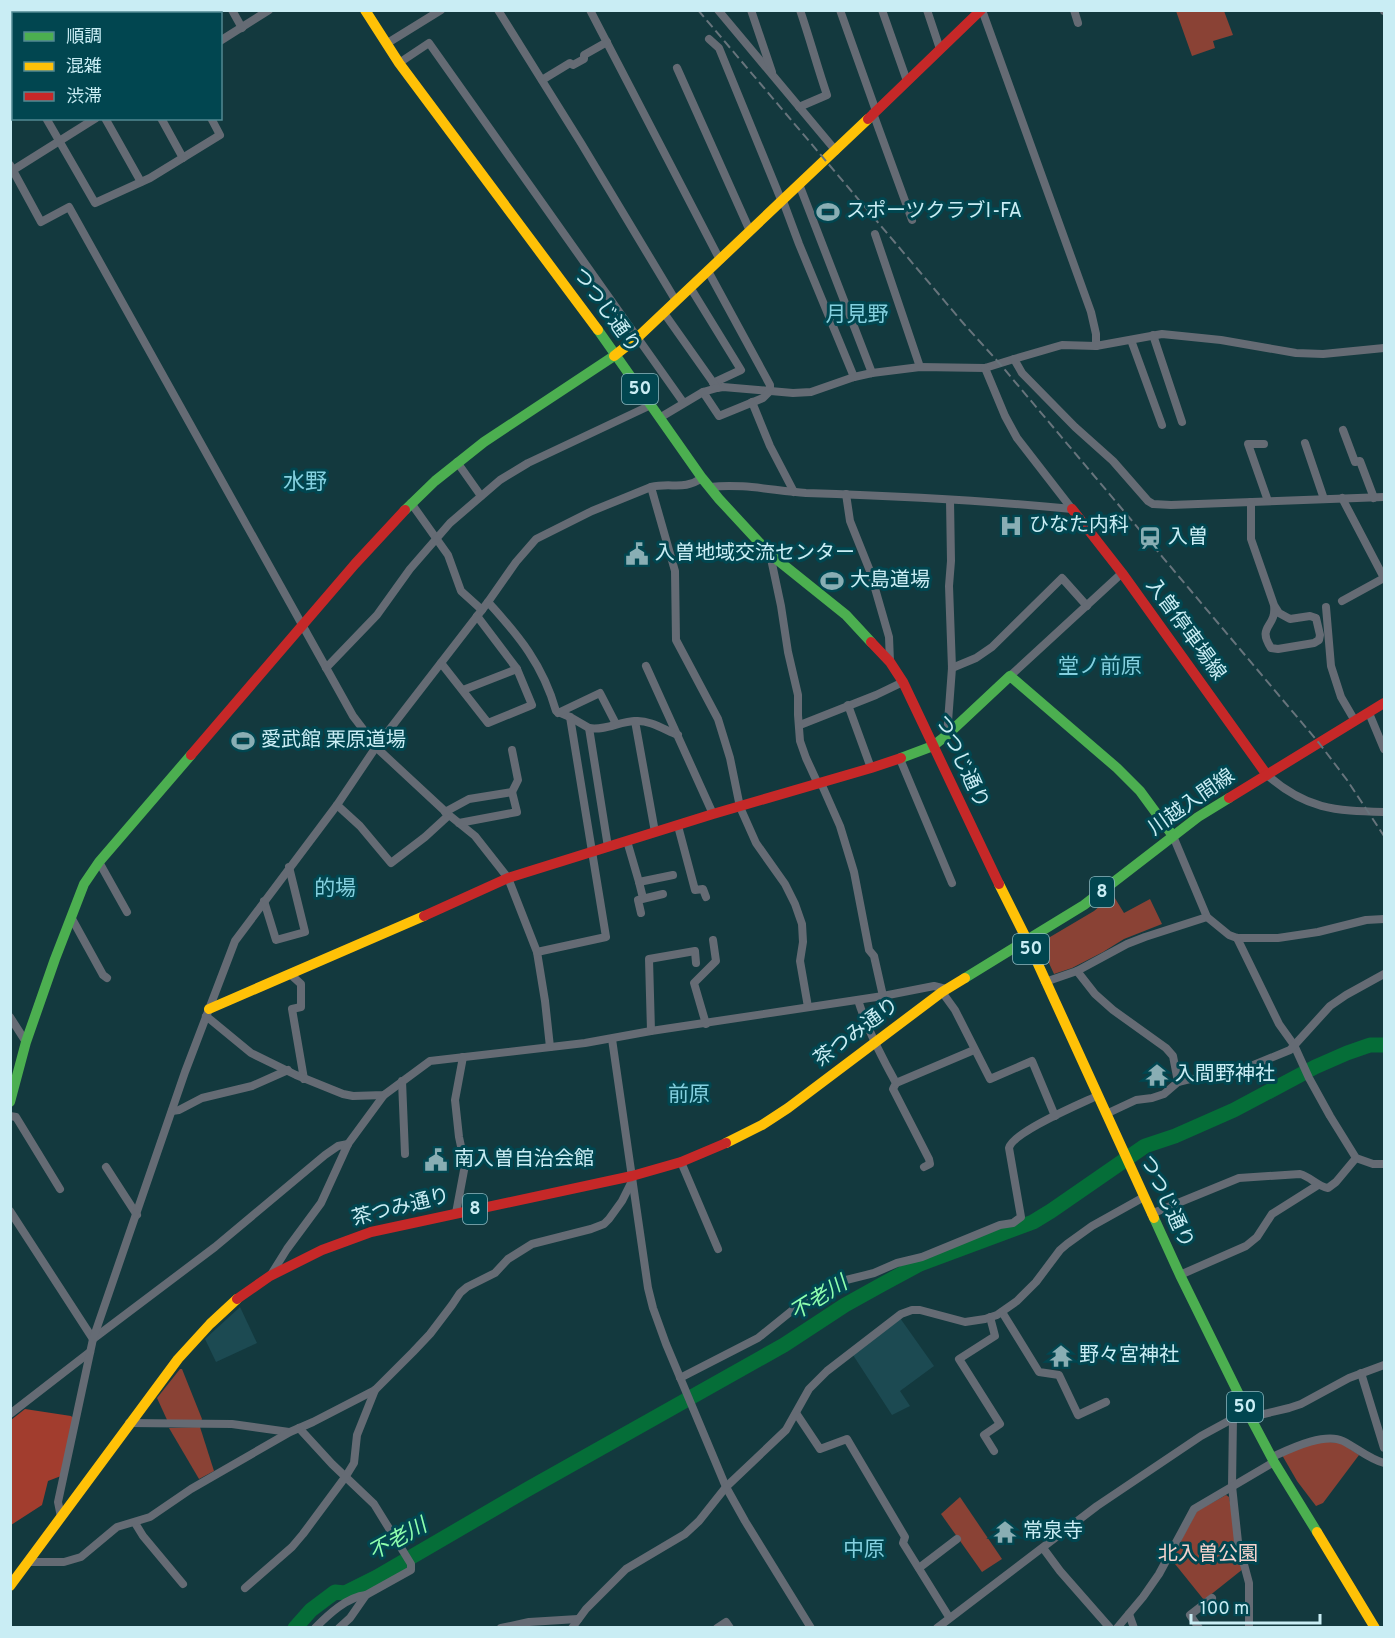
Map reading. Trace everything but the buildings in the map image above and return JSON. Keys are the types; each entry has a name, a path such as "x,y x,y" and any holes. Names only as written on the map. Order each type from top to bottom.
{"main road":[{"name":"つつじ通り","path":"365,10 399,63 617,355 710,488 770,554 846,615 890,662 903,682 1027,940 1151,1214 1249,1414 1273,1460 1375,1627"},
{"path":"10,1102 26,1041 84,884 99,862 302,625 411,503 457,462 617,355 638,337 981,10"},
{"name":"入曽停車場線","path":"1072,509 1122,573 1267,775"},
{"path":"208,1013 290,974 508,878 900,759 933,746 1010,676 1117,768 1140,791 1173,836"},
{"name":"川越入間線","path":"1027,940 1084,905 1219,803 1384,703"},
{"name":"茶つみ通り","path":"10,1586 178,1359 237,1299 270,1276 295,1262 371,1232 632,1179 706,1152 762,1125 788,1108 944,990 1027,940"}],"street":[{"path":"232,10 242,28"},
{"path":"222,40 269,10"},
{"path":"386,44 441,10"},
{"path":"498,10 676,301"},
{"path":"590,10 720,260"},
{"path":"718,10 836,150"},
{"path":"751,10 773,75"},
{"path":"799,106 827,95 800,10"},
{"path":"840,10 912,220"},
{"path":"882,10 907,81"},
{"path":"927,10 940,49"},
{"path":"981,10 1091,312 1096,346"},
{"path":"1074,10 1078,23"},
{"path":"709,39 719,48 854,377"},
{"path":"542,80 570,63 573,65 584,59 584,55 607,42"},
{"path":"399,63 429,43 683,402"},
{"path":"677,68 750,231"},
{"path":"47,120 95,203 141,182 220,135 212,120"},
{"path":"93,120 11,169 41,222 69,207 353,716 376,747 447,814 475,836 508,878 537,952 550,1047"},
{"path":"106,120 141,182"},
{"path":"162,120 183,158"},
{"path":"799,184 872,373"},
{"path":"875,234 920,367"},
{"path":"703,392 719,416 763,398 770,391 770,385 708,271"},
{"path":"661,417 741,370 690,287"},
{"path":"664,313 715,385 793,393 811,392 872,373 920,367 985,368 1062,345 1096,346 1162,334 1221,340 1303,353 1323,354 1384,348"},
{"path":"1153,335 1182,422"},
{"path":"1131,340 1162,425"},
{"path":"1014,359 1022,373 1075,427 1113,461 1153,504 1384,497"},
{"path":"985,368 1017,438 1072,509"},
{"path":"752,402 770,446 794,492"},
{"path":"326,668 377,615 410,569 436,539 503,477 651,405"},
{"path":"1343,430 1355,462 1360,461 1374,498"},
{"path":"1305,443 1324,499"},
{"path":"1264,444 1248,444 1268,501"},
{"path":"457,462 481,496"},
{"path":"61,1517 58,1502 93,1339 172,1111 235,941 337,805 376,747 488,602 516,561 536,539 591,511 651,487 689,485 702,478"},
{"path":"651,487 675,571 676,640 718,719 730,758 740,807 756,843 785,884 795,904 802,924 803,942 800,961 808,1007"},
{"path":"710,488 752,488 1072,509"},
{"path":"846,494 850,521 870,571 889,637 890,662"},
{"path":"1342,498 1384,578 1342,601"},
{"path":"947,735 952,668 949,586 950,500"},
{"path":"1251,502 1251,539 1274,605 1279,613 1290,619"},
{"path":"411,503 448,555 461,591 517,669 532,705 488,723 441,663"},
{"path":"770,554 798,695 800,741 806,758 840,826 854,872 869,950 874,956 883,996"},
{"path":"1010,676 1122,573"},
{"path":"952,668 976,658 992,646 1062,578 1087,606"},
{"path":"488,602 529,651 546,683 558,713 589,728 602,729 635,721 646,722 678,735"},
{"path":"1269,625 1310,616 1316,618 1319,640 1314,643 1278,649 1271,648 1264,636 1265,630 1269,625 1274,619 1274,605"},
{"path":"1326,607 1331,666 1341,697 1355,721"},
{"path":"646,666 713,814"},
{"path":"463,690 517,669"},
{"path":"800,725 903,682"},
{"path":"558,713 600,693 616,724"},
{"path":"848,705 871,768"},
{"path":"1369,712 1384,749"},
{"path":"537,952 606,937 570,717"},
{"path":"635,721 655,832"},
{"path":"589,728 608,847"},
{"path":"459,824 517,812 512,792 518,780 512,750"},
{"path":"900,759 952,883"},
{"path":"1267,775 1297,797 1317,806 1384,813"},
{"path":"337,805 360,826 391,863 425,837 447,814 468,800 512,792"},
{"path":"678,825 695,890 703,889 706,897"},
{"path":"1173,836 1207,917 1229,935 1237,938 1278,938 1318,932 1366,920 1384,919"},
{"path":"627,841 643,898"},
{"path":"99,862 127,912"},
{"path":"264,901 276,940 305,932 289,867"},
{"path":"639,882 673,875"},
{"path":"641,913 638,900 663,894"},
{"path":"70,917 103,975 107,978"},
{"path":"1045,982 1077,971 1127,944 1207,917"},
{"path":"1237,938 1279,1024 1294,1045 1309,1078 1356,1158 1370,1164 1384,1164"},
{"path":"706,1024 694,983 716,960 713,940"},
{"path":"651,1032 649,959 695,951 696,963"},
{"path":"1077,971 1095,994 1113,1010 1166,1048 1173,1056 1178,1082"},
{"path":"290,974 301,984 301,1007 292,1009 304,1079"},
{"path":"1106,1114 1136,1100 1164,1094 1178,1082 1190,1079 1222,1078 1290,1050 1329,1006 1384,974"},
{"path":"270,1276 321,1203 348,1144 384,1095 430,1061 612,1039 934,986 944,990 990,1079 1032,1061 1055,1116"},
{"path":"858,1000 874,1043 896,1083"},
{"path":"208,1013 251,1053 304,1079 343,1094 384,1095"},
{"path":"10,1017 26,1041"},
{"path":"612,1039 648,1288 653,1308 684,1389 726,1487 811,1628"},
{"path":"924,1167 930,1164 893,1089 896,1083 975,1050"},
{"path":"456,1213 465,1165 455,1100 463,1057"},
{"path":"172,1111 179,1110 202,1098 252,1086 288,1070"},
{"path":"402,1081 405,1154"},
{"path":"680,1378 758,1338 810,1296 824,1289 842,1281 874,1274 897,1263 922,1257 1000,1225 1013,1223 1021,1217 1009,1148 1010,1142 1055,1116 1097,1096"},
{"path":"10,1116 16,1117 60,1189"},
{"path":"93,1339 215,1247 325,1155 338,1146 348,1144"},
{"path":"1151,1214 1239,1178 1300,1174 1328,1188 1356,1158"},
{"path":"681,1162 718,1250"},
{"path":"106,1167 136,1215"},
{"path":"27,1562 70,1561 81,1557 117,1527 150,1517 191,1489 290,1432 375,1390 414,1352 467,1287 495,1273 508,1259 532,1244 604,1224 622,1201 632,1179"},
{"path":"1180,1275 1246,1246 1257,1237 1272,1214 1318,1185"},
{"path":"572,1628 626,1569 685,1534 699,1521 726,1487 786,1430 808,1389 827,1371 901,1314 920,1310 965,1322 1002,1312 1036,1282 1067,1244 1092,1226 1144,1197"},
{"path":"10,1211 93,1339"},
{"path":"1002,1312 1039,1372 1059,1375 1078,1415 1106,1402"},
{"path":"990,1317 995,1336 960,1359 1000,1424 984,1435 994,1451"},
{"path":"10,1414 90,1352"},
{"path":"937,1628 1097,1506 1168,1457 1233,1418 1295,1406 1348,1378 1384,1365"},
{"path":"1361,1373 1384,1449"},
{"path":"245,1588 292,1547 346,1476 354,1463 357,1434 375,1390"},
{"path":"796,1413 820,1449 847,1439 905,1537 903,1543 949,1617"},
{"path":"1233,1418 1232,1486 1238,1542 1250,1583 1250,1626"},
{"path":"129,1423 232,1424 290,1432"},
{"path":"299,1428 374,1504 411,1564 411,1570 366,1595 357,1596 346,1602 315,1628"},
{"path":"1117,1628 1159,1574 1194,1509 1273,1460 1316,1440 1338,1440 1384,1463"},
{"path":"135,1523 183,1584"},
{"path":"919,1568 957,1539"},
{"path":"1043,1548 1110,1628"},
{"path":"339,1628 351,1618 366,1595"},
{"path":"1199,1628 1190,1615 1212,1598"},
{"path":"1129,1614 1134,1628"},
{"path":"501,1628 530,1622 578,1619"},
{"path":"717,1628 726,1622 730,1628"}],"shaded area":[{"path":"240,1307 257,1343 216,1362 205,1339"},
{"path":"900,1318 934,1366 900,1391 910,1406 892,1415 853,1355"},
{"path":"25,1409 71,1416 74,1419 61,1476 48,1481 42,1505 11,1525 11,1420"}],"green space":[{"path":"1176,11 1224,11 1233,35 1213,41 1215,48 1192,56"},
{"path":"1113,895 1124,913 1150,899 1162,924 1124,939 1072,968 1054,974 1042,948 1045,940 1094,911"},
{"path":"182,1369 201,1421 168,1422 157,1398"},
{"path":"200,1427 214,1471 199,1479 169,1428"},
{"path":"1317,1441 1341,1443 1359,1455 1323,1503 1316,1506 1297,1481 1282,1455"},
{"name":"北入曽公園","path":"1226,1495 1229,1497 1243,1569 1204,1600 1171,1559 1197,1511"},
{"path":"960,1497 1002,1559 982,1572 941,1514"}],"waterway":[{"name":"不老川","path":"295,1628 311,1610 335,1592 345,1593 377,1577 784,1345 845,1305 920,1264 1033,1222 1145,1146 1175,1136 1234,1110 1315,1067 1347,1053 1370,1045 1384,1045"}],"railway":[{"path":"698,10 1319,743 1384,836"}],"traffic: fast":[{"path":"598,330 719,499 770,554 846,615 871,642"},
{"path":"405,510 435,481 484,442 614,356"},
{"path":"901,758 933,746 1010,676 1117,768 1140,791 1173,836"},
{"path":"10,1102 26,1042 84,884 99,862 191,755"},
{"path":"965,978 1084,905 1198,817 1229,798"},
{"path":"1154,1218 1247,1411 1274,1462 1317,1532"}],"traffic: slow":[{"path":"365,10 399,63 598,330"},
{"path":"614,356 638,337 868,119"},
{"path":"999,884 1027,940 1154,1218"},
{"path":"209,1009 424,916"},
{"path":"726,1143 762,1125 788,1108 942,992 965,978"},
{"path":"10,1586 178,1359 237,1299"},
{"path":"1317,1532 1375,1628"}],"traffic: jam":[{"path":"868,119 981,10"},
{"path":"1072,509 1122,573 1267,775"},
{"path":"191,755 355,564 405,510"},
{"path":"871,642 890,662 903,682 999,884"},
{"path":"1229,798 1384,703"},
{"path":"424,916 508,878 901,758"},
{"path":"237,1299 270,1276 322,1250 371,1232 632,1176 681,1162 726,1143"}],"place":[{"name":"スポーツクラブI-FA","path":"828,212"},
{"name":"ひなた内科","path":"1011,526"},
{"name":"入曽","path":"1150,538"},
{"name":"入曽地域交流センター","path":"637,554"},
{"name":"大島道場","path":"832,581"},
{"name":"愛武館 栗原道場","path":"243,741"},
{"name":"入間野神社","path":"1157,1075"},
{"name":"南入曽自治会館","path":"436,1160"},
{"name":"野々宮神社","path":"1061,1356"},
{"name":"常泉寺","path":"1005,1532"}],"district":[{"name":"月見野","path":"857,315"},
{"name":"水野","path":"305,483"},
{"name":"堂ノ前原","path":"1100,667"},
{"name":"的場","path":"335,889"},
{"name":"前原","path":"689,1095"},
{"name":"中原","path":"864,1550"}]}
